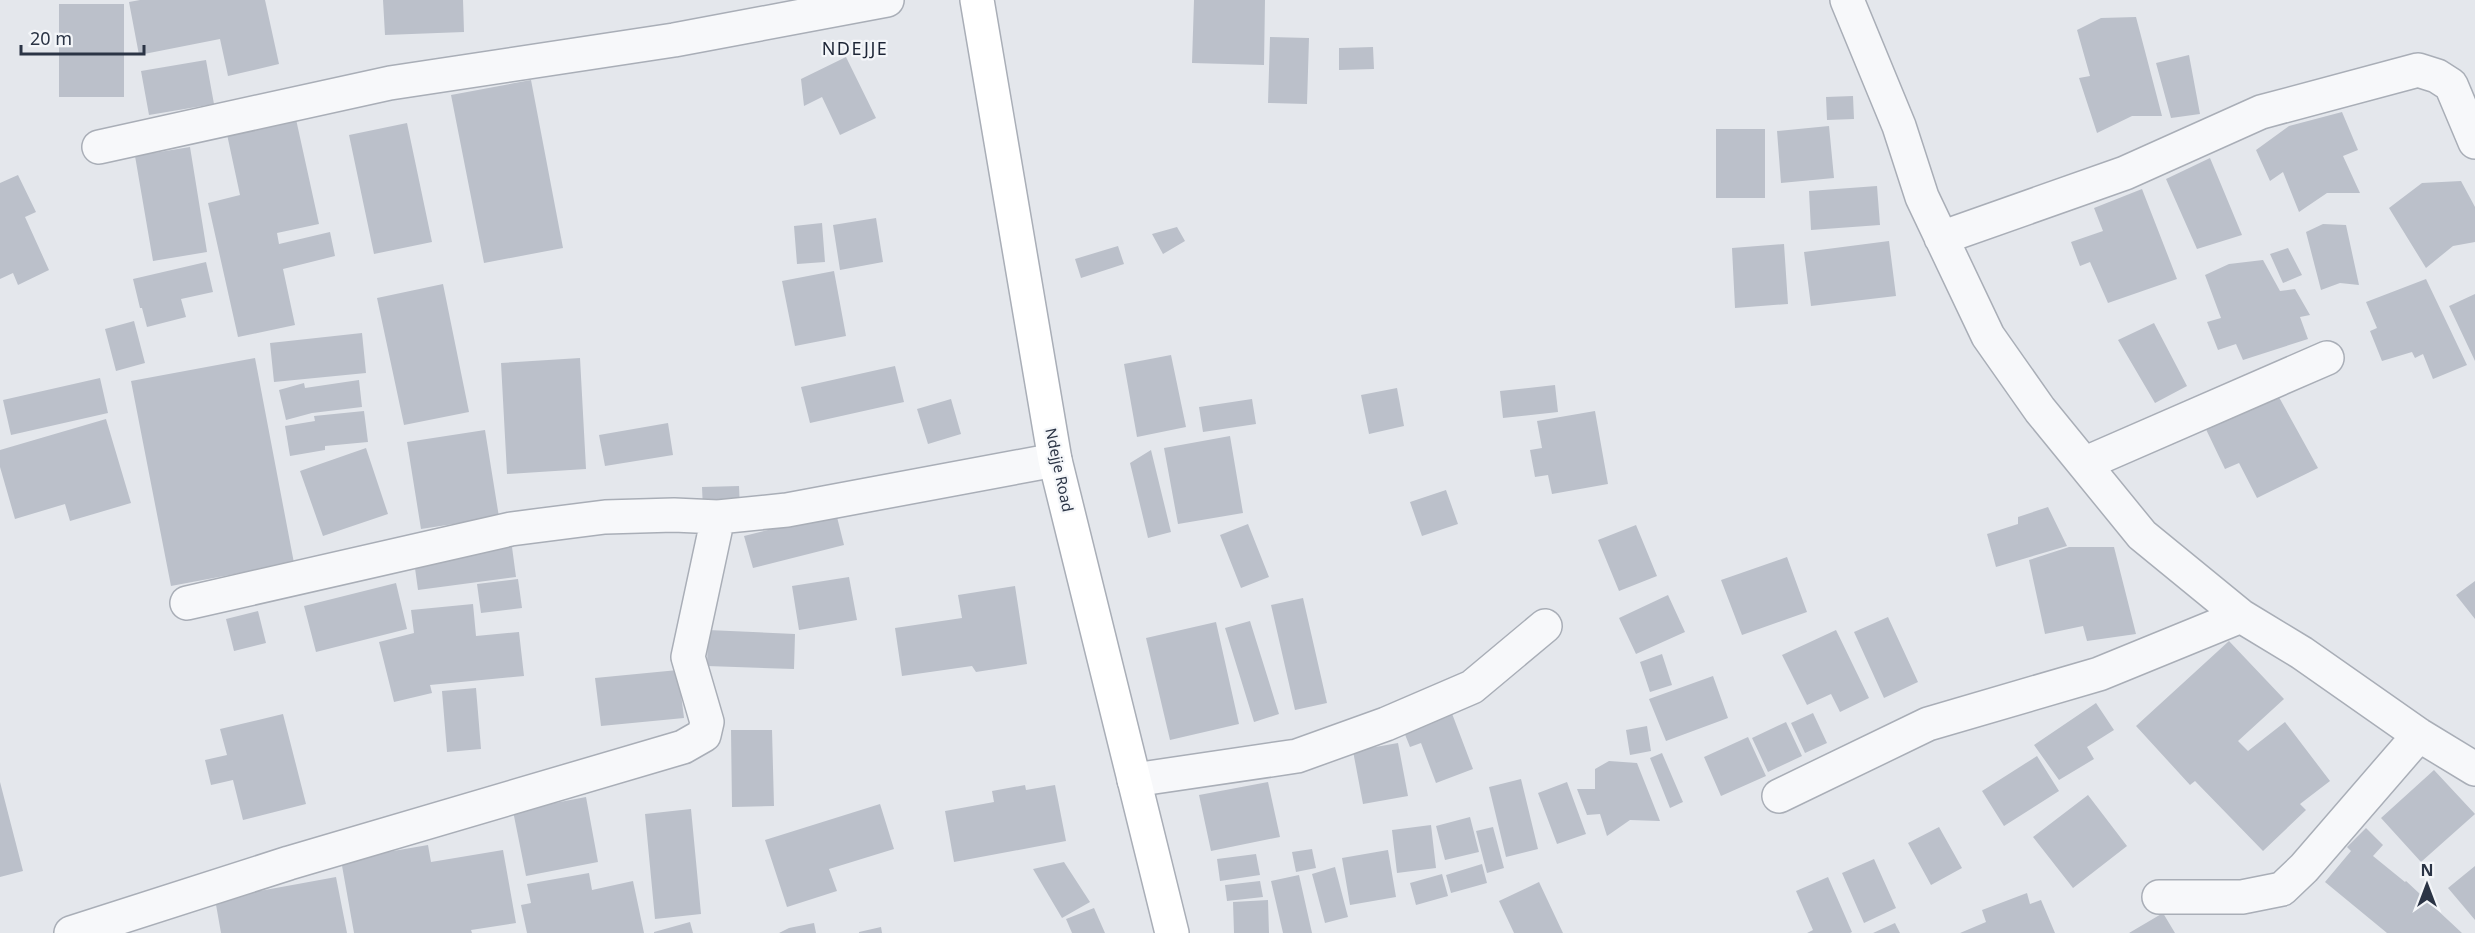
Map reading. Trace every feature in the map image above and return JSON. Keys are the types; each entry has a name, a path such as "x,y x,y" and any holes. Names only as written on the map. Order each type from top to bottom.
{"street":[{"path":"99,147 390,83 674,40 887,0"},
{"name":"Ndejje Road","path":"976,0 1055,460 1172,933"},
{"path":"1847,0 1899,126 1922,197 1988,336 2040,410 2086,463 2142,535 2241,616 2302,653 2419,735 2475,769"},
{"path":"1941,238 2125,173 2261,112 2418,70 2437,76 2451,85 2475,142"},
{"path":"2086,463 2328,358"},
{"path":"187,603 511,529 605,518 674,515 718,518 787,510 1055,460"},
{"path":"71,933 104,928 289,863 683,747 704,735 707,722 688,657 718,518"},
{"path":"1779,796 1928,724 2099,674 2241,616"},
{"path":"1134,780 1297,756 1386,724 1472,687 1545,626"},
{"path":"2159,897 2242,897 2282,889 2304,868 2419,735"}],"building":[{"path":"140,0 265,0 279,64 228,76 220,39 139,55 129,2"},
{"path":"383,0 463,0 464,32 385,35"},
{"path":"1194,0 1265,0 1264,65 1192,63"},
{"path":"59,4 124,4 124,97 59,97"},
{"path":"2136,17 2162,116 2132,116 2097,133 2079,78 2090,76 2077,30 2101,18"},
{"path":"1270,37 1309,38 1307,104 1268,103"},
{"path":"1373,47 1374,69 1339,70 1339,48"},
{"path":"2189,55 2200,114 2171,118 2156,63"},
{"path":"846,57 876,118 840,135 822,97 804,106 801,79"},
{"path":"206,60 214,104 149,115 141,71"},
{"path":"531,80 563,248 484,263 451,95"},
{"path":"1853,96 1854,119 1827,120 1826,97"},
{"path":"294,110 319,224 277,233 279,244 330,232 335,256 283,269 295,325 238,337 208,203 240,195 225,125"},
{"path":"2342,112 2358,150 2343,156 2360,193 2327,193 2299,212 2283,172 2270,181 2256,150 2289,126"},
{"path":"407,123 432,242 374,254 349,135"},
{"path":"1829,126 1834,178 1781,183 1777,131"},
{"path":"1716,129 1765,129 1765,198 1716,198"},
{"path":"190,147 207,252 153,261 135,156"},
{"path":"2210,158 2242,235 2197,249 2166,179"},
{"path":"18,175 36,212 25,217 49,270 18,285 13,273 0,279 0,183"},
{"path":"2461,181 2475,207 2475,242 2453,246 2426,268 2389,208 2422,183"},
{"path":"1877,186 1880,225 1811,230 1809,191"},
{"path":"2142,189 2177,279 2108,303 2090,262 2080,266 2071,242 2103,231 2094,208"},
{"path":"876,218 883,262 840,270 833,225"},
{"path":"822,223 825,262 797,264 794,226"},
{"path":"2323,224 2346,225 2359,285 2340,283 2321,290 2306,232"},
{"path":"1177,227 1185,241 1163,254 1152,234"},
{"path":"1889,241 1896,296 1811,306 1804,252"},
{"path":"1784,244 1788,304 1735,308 1732,248"},
{"path":"1118,246 1124,264 1081,278 1075,259"},
{"path":"2288,248 2302,275 2283,283 2270,254"},
{"path":"2263,260 2280,291 2295,289 2310,315 2300,317 2308,339 2243,360 2236,344 2218,350 2207,322 2221,318 2205,275 2229,264"},
{"path":"206,262 213,292 181,299 186,317 147,327 133,279"},
{"path":"834,271 846,336 795,346 782,281"},
{"path":"2426,279 2467,365 2433,379 2423,354 2415,358 2412,352 2382,361 2370,331 2377,328 2366,302"},
{"path":"443,284 469,412 404,425 377,298"},
{"path":"2475,294 2475,361 2449,306"},
{"path":"134,321 145,363 116,371 105,329"},
{"path":"2154,323 2187,386 2155,403 2118,340"},
{"path":"362,333 366,373 274,382 270,343"},
{"path":"1171,355 1186,427 1137,437 1124,364"},
{"path":"255,358 294,563 171,586 131,381"},
{"path":"580,358 586,469 507,474 501,363"},
{"path":"895,366 904,402 810,423 801,387"},
{"path":"100,378 108,413 11,435 3,400"},
{"path":"359,380 362,407 312,413 286,420 279,390 304,383 305,388"},
{"path":"1555,385 1558,412 1503,418 1500,391"},
{"path":"1397,388 1404,426 1369,434 1361,395"},
{"path":"2275,390 2318,468 2257,498 2239,463 2225,469 2202,421"},
{"path":"951,399 961,434 928,444 917,409"},
{"path":"1252,399 1256,424 1203,432 1199,407"},
{"path":"364,411 368,442 325,446 325,450 290,456 285,426 315,421 314,416"},
{"path":"1595,411 1608,484 1552,494 1548,475 1535,477 1530,450 1542,448 1537,421"},
{"path":"106,419 131,503 70,521 65,504 15,519 0,467 0,450"},
{"path":"668,423 673,455 605,466 599,435"},
{"path":"485,430 499,517 421,529 407,442"},
{"path":"1230,436 1243,513 1178,524 1164,448"},
{"path":"366,448 388,514 323,536 300,471"},
{"path":"1151,450 1171,532 1148,538 1130,463"},
{"path":"739,486 740,509 703,510 702,487"},
{"path":"1446,490 1458,524 1422,536 1410,502"},
{"path":"2048,507 2067,546 1996,567 1987,534 2018,524 2018,517"},
{"path":"836,513 844,545 753,568 744,536"},
{"path":"1248,524 1269,577 1241,588 1220,535"},
{"path":"1636,525 1657,576 1619,591 1598,540"},
{"path":"512,547 516,577 418,590 414,561"},
{"path":"2069,547 2114,547 2136,634 2087,641 2083,626 2045,634 2029,560"},
{"path":"1787,557 1807,612 1742,635 1721,580"},
{"path":"849,577 857,620 799,630 792,586"},
{"path":"518,579 522,608 481,613 477,584"},
{"path":"2475,581 2475,619 2456,595"},
{"path":"396,583 407,629 316,652 304,606"},
{"path":"1015,586 1027,664 976,672 972,666 902,676 895,628 962,618 958,595"},
{"path":"1668,595 1685,632 1636,654 1619,618"},
{"path":"1303,598 1327,703 1295,710 1271,605"},
{"path":"473,604 476,636 519,632 524,676 430,685 432,693 394,702 379,642 414,633 411,610"},
{"path":"258,611 266,643 234,651 226,619"},
{"path":"1888,617 1918,682 1884,698 1854,632"},
{"path":"1250,621 1279,714 1254,722 1225,628"},
{"path":"1216,622 1239,724 1170,740 1146,638"},
{"path":"708,630 795,634 794,669 707,666"},
{"path":"1836,630 1869,698 1840,712 1831,694 1807,705 1782,655"},
{"path":"2229,641 2284,699 2238,741 2248,751 2285,722 2330,781 2300,804 2306,810 2263,851 2195,781 2190,785 2136,726"},
{"path":"1662,654 1672,685 1650,692 1640,662"},
{"path":"678,670 684,718 601,726 595,678"},
{"path":"1713,676 1728,718 1666,741 1649,699"},
{"path":"476,688 481,749 447,752 442,691"},
{"path":"1448,703 1473,769 1436,783 1421,743 1410,747 1400,722"},
{"path":"2096,703 2114,730 2087,747 2094,759 2059,780 2034,745"},
{"path":"1813,713 1827,743 1805,753 1791,723"},
{"path":"283,714 306,804 243,820 233,780 211,785 205,760 227,755 220,729"},
{"path":"1786,722 1802,756 1768,772 1752,738"},
{"path":"1647,726 1651,751 1630,755 1626,730"},
{"path":"731,730 772,730 774,806 732,807"},
{"path":"1748,737 1766,776 1721,796 1704,757"},
{"path":"1398,743 1408,796 1363,804 1353,751"},
{"path":"1662,753 1683,802 1670,808 1650,758"},
{"path":"2037,756 2059,791 2004,826 1982,791"},
{"path":"1609,761 1637,763 1660,821 1630,820 1607,836 1600,814 1587,815 1577,789 1595,789 1595,769"},
{"path":"2434,770 2475,814 2421,862 2381,818"},
{"path":"1521,779 1538,849 1506,857 1489,787"},
{"path":"0,782 23,871 0,877"},
{"path":"1268,782 1280,837 1211,851 1199,795"},
{"path":"1567,782 1586,834 1557,844 1538,793"},
{"path":"1025,785 1026,790 1055,785 1066,841 954,862 945,811 994,802 992,791"},
{"path":"2088,795 2127,846 2073,888 2033,837"},
{"path":"586,797 598,862 526,876 513,811"},
{"path":"880,804 894,849 829,869 837,891 787,907 765,840"},
{"path":"691,809 701,914 655,919 645,814"},
{"path":"1470,817 1479,852 1445,860 1436,826"},
{"path":"1431,825 1436,868 1397,873 1392,830"},
{"path":"1493,827 1504,868 1487,873 1476,831"},
{"path":"1939,827 1962,868 1931,885 1908,843"},
{"path":"2366,828 2383,845 2373,856 2406,881 2462,933 2387,933 2325,882 2351,851 2347,847"},
{"path":"428,845 431,862 503,850 516,923 471,930 472,933 354,933 341,860"},
{"path":"1312,849 1316,868 1296,872 1292,852"},
{"path":"1388,850 1396,897 1350,905 1342,858"},
{"path":"1256,854 1260,875 1220,881 1217,859"},
{"path":"1874,859 1896,908 1864,923 1842,873"},
{"path":"1064,862 1090,902 1062,918 1033,869"},
{"path":"1482,864 1487,883 1451,893 1446,875"},
{"path":"2475,866 2475,920 2448,888"},
{"path":"1335,867 1348,917 1325,923 1312,874"},
{"path":"589,873 592,890 633,881 644,933 527,933 521,905 531,903 527,884"},
{"path":"1442,874 1448,896 1416,905 1410,883"},
{"path":"1299,875 1312,933 1283,933 1271,881"},
{"path":"336,877 347,933 221,933 215,899"},
{"path":"1828,877 1852,932 1850,933 1807,933 1813,930 1796,891"},
{"path":"1260,881 1263,897 1227,901 1225,885"},
{"path":"1539,882 1563,933 1514,933 1499,901"},
{"path":"2027,893 2030,904 2041,900 2055,933 1960,933 1986,922 1982,910"},
{"path":"1268,900 1269,933 1234,933 1233,902"},
{"path":"1094,908 1105,933 1072,933 1066,919"},
{"path":"2163,913 2175,933 2129,933"},
{"path":"690,922 693,933 654,933 654,932"},
{"path":"814,923 816,933 779,933 789,928"},
{"path":"1895,923 1900,933 1873,933"},
{"path":"881,927 882,933 859,933 859,932"}],"district":[{"name":"NDEJJE","path":"855,49"}]}
